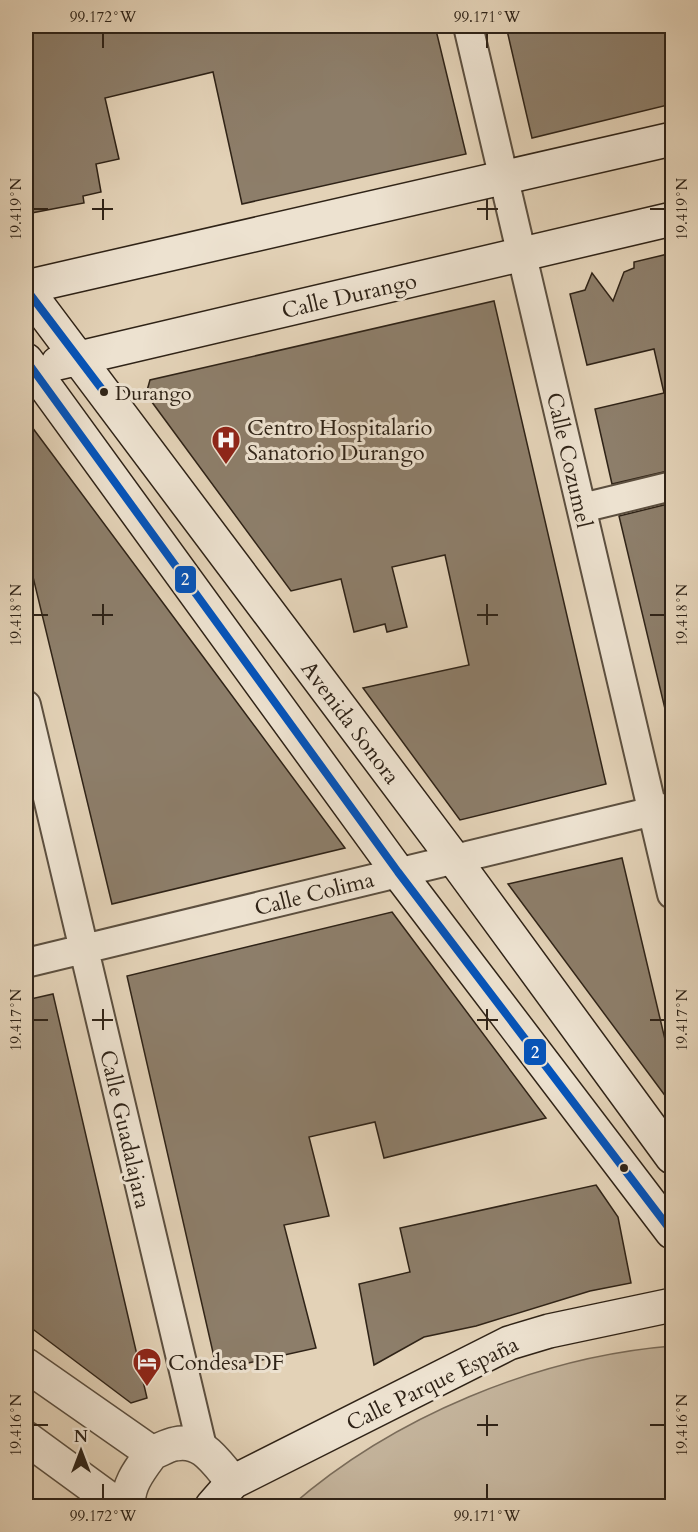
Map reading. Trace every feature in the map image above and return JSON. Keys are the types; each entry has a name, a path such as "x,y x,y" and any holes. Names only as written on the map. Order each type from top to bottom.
{"main road":[{"path":"26,288 672,138"},
{"name":"Calle Durango","path":"28,367 78,358 672,219"},
{"name":"Avenida Sonora","path":"26,288 454,859 670,1154"},
{"path":"28,367 398,872 672,1232"},
{"path":"257,679 298,651"},
{"path":"536,1052 574,1022"},
{"path":"631,1177 670,1154"},
{"name":"Calle Parque España","path":"212,1506 233,1482 508,1343 549,1331 672,1305"},
{"path":"26,1365 153,1453"},
{"path":"26,1438 119,1506"},
{"path":"129,1506 134,1477 153,1453 176,1444 189,1443 202,1447 233,1482"}],"street":[{"name":"Calle Cozumel","path":"468,26 582,508 663,808 672,894"},
{"path":"582,508 672,486"},
{"name":"Calle Guadalajara","path":"26,705 202,1447"},
{"name":"Calle Colima","path":"26,963 663,808"}],"shaded area":[{"path":"672,1346 672,1506 291,1506 331,1474 375,1445 421,1419 469,1397 519,1378 570,1363 621,1352"}],"building":[{"path":"26,26 435,26 466,154 242,204 213,72 105,98 119,159 96,164 101,192 83,196 84,203 26,214"},
{"path":"506,26 672,26 672,104 532,138"},
{"path":"672,253 672,470 612,484 595,409 664,393 654,349 587,365 570,294 585,290 592,273 613,301 624,272 634,268 634,262"},
{"path":"494,301 606,784 460,820 363,688 469,665 445,555 392,567 407,627 387,632 385,624 354,632 341,579 291,591 146,394 150,380"},
{"path":"26,419 345,848 112,904 26,548"},
{"path":"672,503 672,708 665,709 619,516"},
{"path":"622,858 672,1069 672,1105 508,884"},
{"path":"392,912 546,1118 384,1158 375,1122 309,1137 329,1216 284,1225 316,1348 217,1370 127,976"},
{"path":"53,994 147,1398 131,1403 26,1324 26,1000"},
{"path":"596,1185 618,1217 631,1283 590,1291 476,1326 424,1337 374,1365 359,1284 410,1272 400,1228"}],"transit line":[{"name":"2","path":"26,289 104,392"},
{"name":"2","path":"26,360 398,872 672,1232"}],"place":[{"name":"Durango","path":"104,392"},
{"name":"Centro Hospitalario Sanatorio Durango","path":"226,466"},
{"name":"Condesa DF","path":"147,1388"}]}
